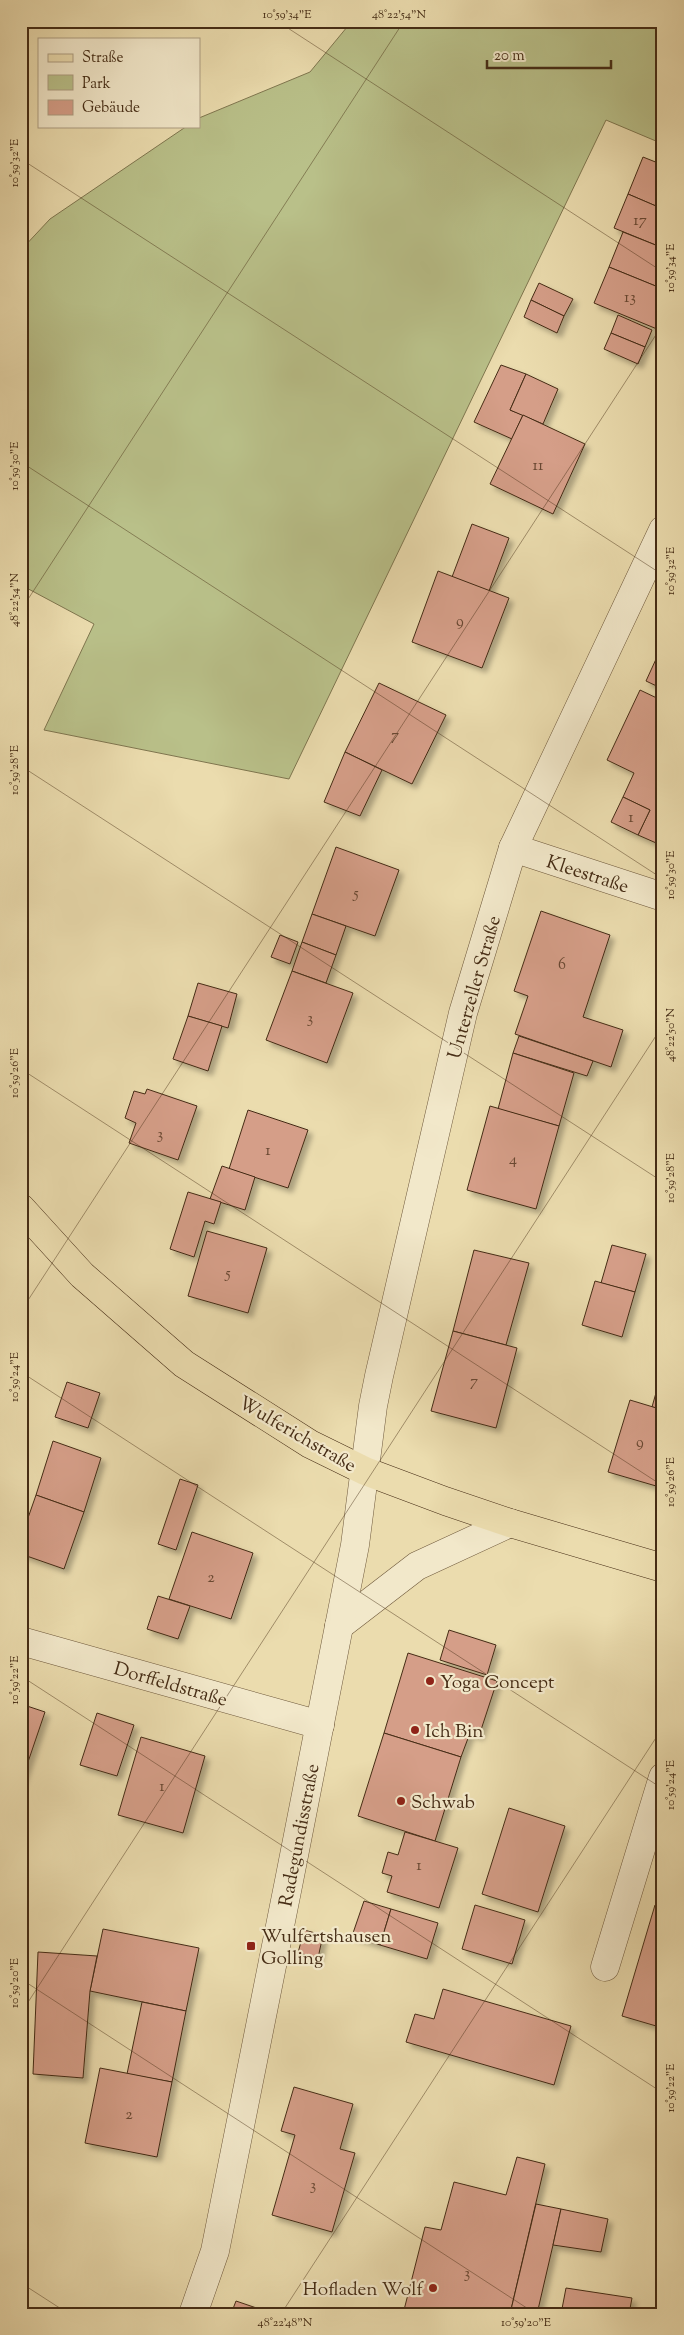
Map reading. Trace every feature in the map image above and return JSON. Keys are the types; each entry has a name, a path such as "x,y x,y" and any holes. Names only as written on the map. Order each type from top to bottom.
{"main road":[{"name":"Wulferichstraße","path":"21,1208 82,1275 184,1364 310,1444 365,1471 510,1523 663,1568"}],"street":[{"name":"Unterzeller Straße","path":"365,1471 373,1406 379,1376 463,1013 513,848 663,530"},
{"name":"Kleestraße","path":"513,848 663,897"},
{"name":"Radegundisstraße","path":"193,2314 215,2251 355,1545 365,1471"},
{"path":"339,1626 417,1566 510,1523"},
{"name":"Dorffeldstraße","path":"21,1641 320,1725"},
{"path":"605,1967 663,1777"}],"green space":[{"path":"352,21 663,21 663,144 606,120 289,779 44,730 94,624 21,585 21,250 50,219 184,128 200,128 200,118 310,72"}],"building":[{"path":"643,157 663,165 663,209 628,194"},
{"path":"628,194 663,209 663,248 614,228"},
{"path":"623,232 663,248 663,289 609,267"},
{"path":"609,267 663,289 663,316 657,329 594,303"},
{"path":"539,283 573,299 564,316 531,300"},
{"path":"531,300 564,316 557,333 524,317"},
{"path":"618,315 652,330 645,347 611,333"},
{"path":"611,333 645,347 638,364 604,349"},
{"path":"501,365 526,374 510,410 523,415 512,439 474,422"},
{"path":"526,374 558,389 543,424 510,410"},
{"path":"523,415 585,444 553,514 490,484"},
{"path":"472,524 509,538 489,591 452,577"},
{"path":"438,571 509,598 482,668 412,642"},
{"path":"663,646 663,689 646,681"},
{"path":"379,683 446,715 412,784 345,752"},
{"path":"640,690 663,701 663,846 638,835 650,810 623,797 634,773 607,760"},
{"path":"345,752 382,770 360,816 324,802"},
{"path":"623,797 650,810 638,835 611,822"},
{"path":"336,847 399,870 375,936 312,914"},
{"path":"541,911 610,935 583,1017 623,1030 611,1067 515,1034 528,996 514,991"},
{"path":"312,914 346,926 336,955 302,942"},
{"path":"280,935 298,942 290,964 271,957"},
{"path":"302,942 336,955 326,983 292,971"},
{"path":"292,971 353,993 327,1063 266,1040"},
{"path":"198,983 237,994 228,1028 188,1016"},
{"path":"188,1016 222,1026 208,1071 173,1059"},
{"path":"519,1036 593,1061 587,1076 513,1053"},
{"path":"513,1053 574,1073 559,1126 498,1109"},
{"path":"147,1089 197,1106 178,1160 129,1143 136,1123 125,1118 134,1091 145,1094"},
{"path":"490,1106 559,1126 536,1209 467,1190"},
{"path":"248,1110 308,1130 288,1188 229,1169"},
{"path":"222,1166 255,1177 245,1210 210,1199"},
{"path":"188,1192 221,1202 214,1224 205,1221 194,1257 170,1249"},
{"path":"207,1231 267,1248 248,1313 188,1296"},
{"path":"612,1245 646,1254 635,1292 601,1283"},
{"path":"474,1250 529,1263 506,1345 453,1331"},
{"path":"595,1281 635,1292 622,1337 582,1325"},
{"path":"453,1331 517,1348 496,1428 431,1411"},
{"path":"663,1368 663,1410 652,1407"},
{"path":"67,1382 100,1393 88,1428 55,1417"},
{"path":"630,1400 663,1410 663,1488 608,1472"},
{"path":"53,1441 101,1458 84,1512 36,1495"},
{"path":"180,1479 198,1485 176,1550 158,1544"},
{"path":"36,1495 84,1512 64,1569 21,1554 21,1538"},
{"path":"192,1532 253,1553 231,1619 169,1599"},
{"path":"158,1596 190,1606 178,1639 147,1629"},
{"path":"449,1630 496,1645 487,1675 440,1660"},
{"path":"408,1653 497,1681 479,1736 470,1733 461,1757 384,1733"},
{"path":"21,1704 45,1712 27,1765 21,1764"},
{"path":"97,1713 134,1725 117,1776 80,1765"},
{"path":"384,1733 461,1757 435,1841 358,1816"},
{"path":"141,1737 205,1756 183,1833 118,1815"},
{"path":"21,1764 27,1765 21,1782"},
{"path":"509,1808 565,1826 538,1912 482,1894"},
{"path":"405,1832 458,1848 439,1908 387,1892 392,1876 382,1873 388,1852 398,1855"},
{"path":"364,1901 391,1909 380,1945 352,1936"},
{"path":"475,1905 525,1920 512,1964 462,1949"},
{"path":"655,1905 663,1907 663,2028 622,2016"},
{"path":"391,1909 438,1923 427,1959 380,1945"},
{"path":"103,1929 199,1948 186,2011 90,1991"},
{"path":"304,1930 323,1935 318,1958 298,1953"},
{"path":"38,1952 97,1956 90,1991 83,2078 33,2074"},
{"path":"443,1989 571,2026 554,2085 406,2042 415,2014 434,2019"},
{"path":"142,2002 186,2011 172,2082 127,2074"},
{"path":"100,2068 172,2082 157,2157 85,2143"},
{"path":"294,2087 353,2104 340,2149 355,2153 332,2232 272,2215 295,2135 281,2131"},
{"path":"517,2157 545,2164 510,2314 403,2314 425,2227 441,2230 454,2182 506,2195"},
{"path":"536,2204 561,2209 537,2314 510,2314"},
{"path":"561,2209 608,2219 601,2252 553,2245"},
{"path":"566,2288 632,2298 629,2314 561,2314"},
{"path":"236,2301 274,2314 231,2314"}],"place":[{"name":"Yoga Concept","path":"430,1681"},
{"name":"Ich Bin","path":"415,1730"},
{"name":"Schwab","path":"401,1801"},
{"name":"Wulfertshausen Golling","path":"251,1946"},
{"name":"Hofladen Wolf","path":"433,2288"}]}
